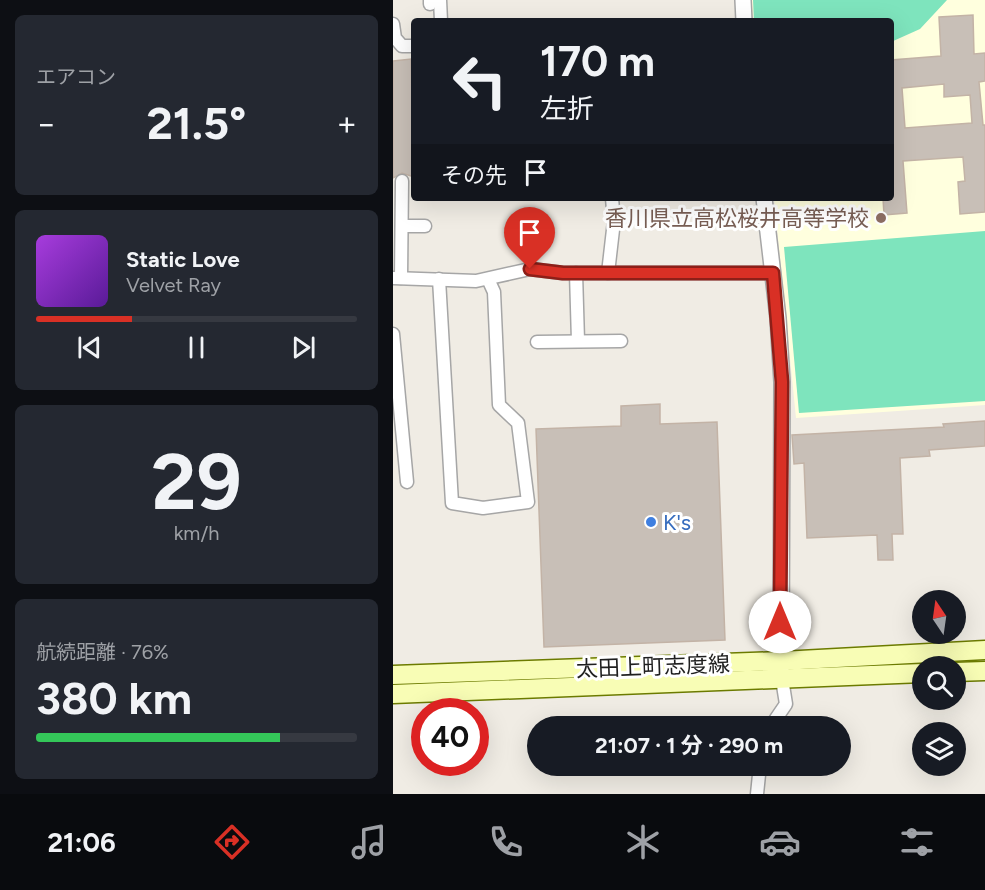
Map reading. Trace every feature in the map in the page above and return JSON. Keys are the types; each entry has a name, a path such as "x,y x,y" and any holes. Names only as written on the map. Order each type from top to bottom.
{"main road":[{"name":"太田上町志度線","path":"393,694 781,670 985,650"},
{"name":"太田上町志度線","path":"393,675 781,670 912,674"},
{"path":"966,672 985,671"}],"street":[{"path":"743,0 744,18"},
{"path":"433,1 440,18"},
{"path":"393,24 395,39 402,46 411,46"},
{"path":"402,181 402,226 397,278 488,279 530,269 576,273 773,273"},
{"path":"608,273 614,221 612,201"},
{"path":"764,201 782,382 781,670 786,704 778,716"},
{"path":"402,226 426,226"},
{"path":"576,273 578,341"},
{"path":"439,279 452,503 483,508 528,502 518,423 499,405 494,292 488,279"},
{"path":"393,334 407,482"},
{"path":"537,342 621,341"},
{"path":"757,794 759,776"}],"shaded area":[{"name":"香川県立高松桜井高等学校","path":"750,0 985,0 985,405 796,418 774,201 894,201 894,18 752,18"}],"green space":[{"path":"753,0 947,0 920,29 894,41 894,18 754,18"},
{"path":"985,231 985,401 799,413 784,247"}],"building":[{"path":"973,15 974,54 985,53 985,81 979,82 983,125 985,125 985,212 960,214 958,182 965,181 963,157 903,161 907,213 884,215 883,201 894,201 894,60 941,56 939,17","holes":["944,84 944,97 970,95 972,123 905,128 902,88"]},
{"path":"411,59 411,176 402,173 393,178 393,61"},
{"path":"660,404 660,424 717,422 725,640 544,647 536,429 621,426 621,406"},
{"path":"985,421 985,446 929,450 930,456 900,458 903,534 892,534 893,560 878,560 877,535 807,538 804,463 794,464 792,435 944,427 943,424"}],"place":[{"name":"香川県立高松桜井高等学校","path":"881,218"},
{"name":"K's","path":"651,522"}],"route":[{"path":"530,269 563,273 773,273 782,382 780,622"}]}
